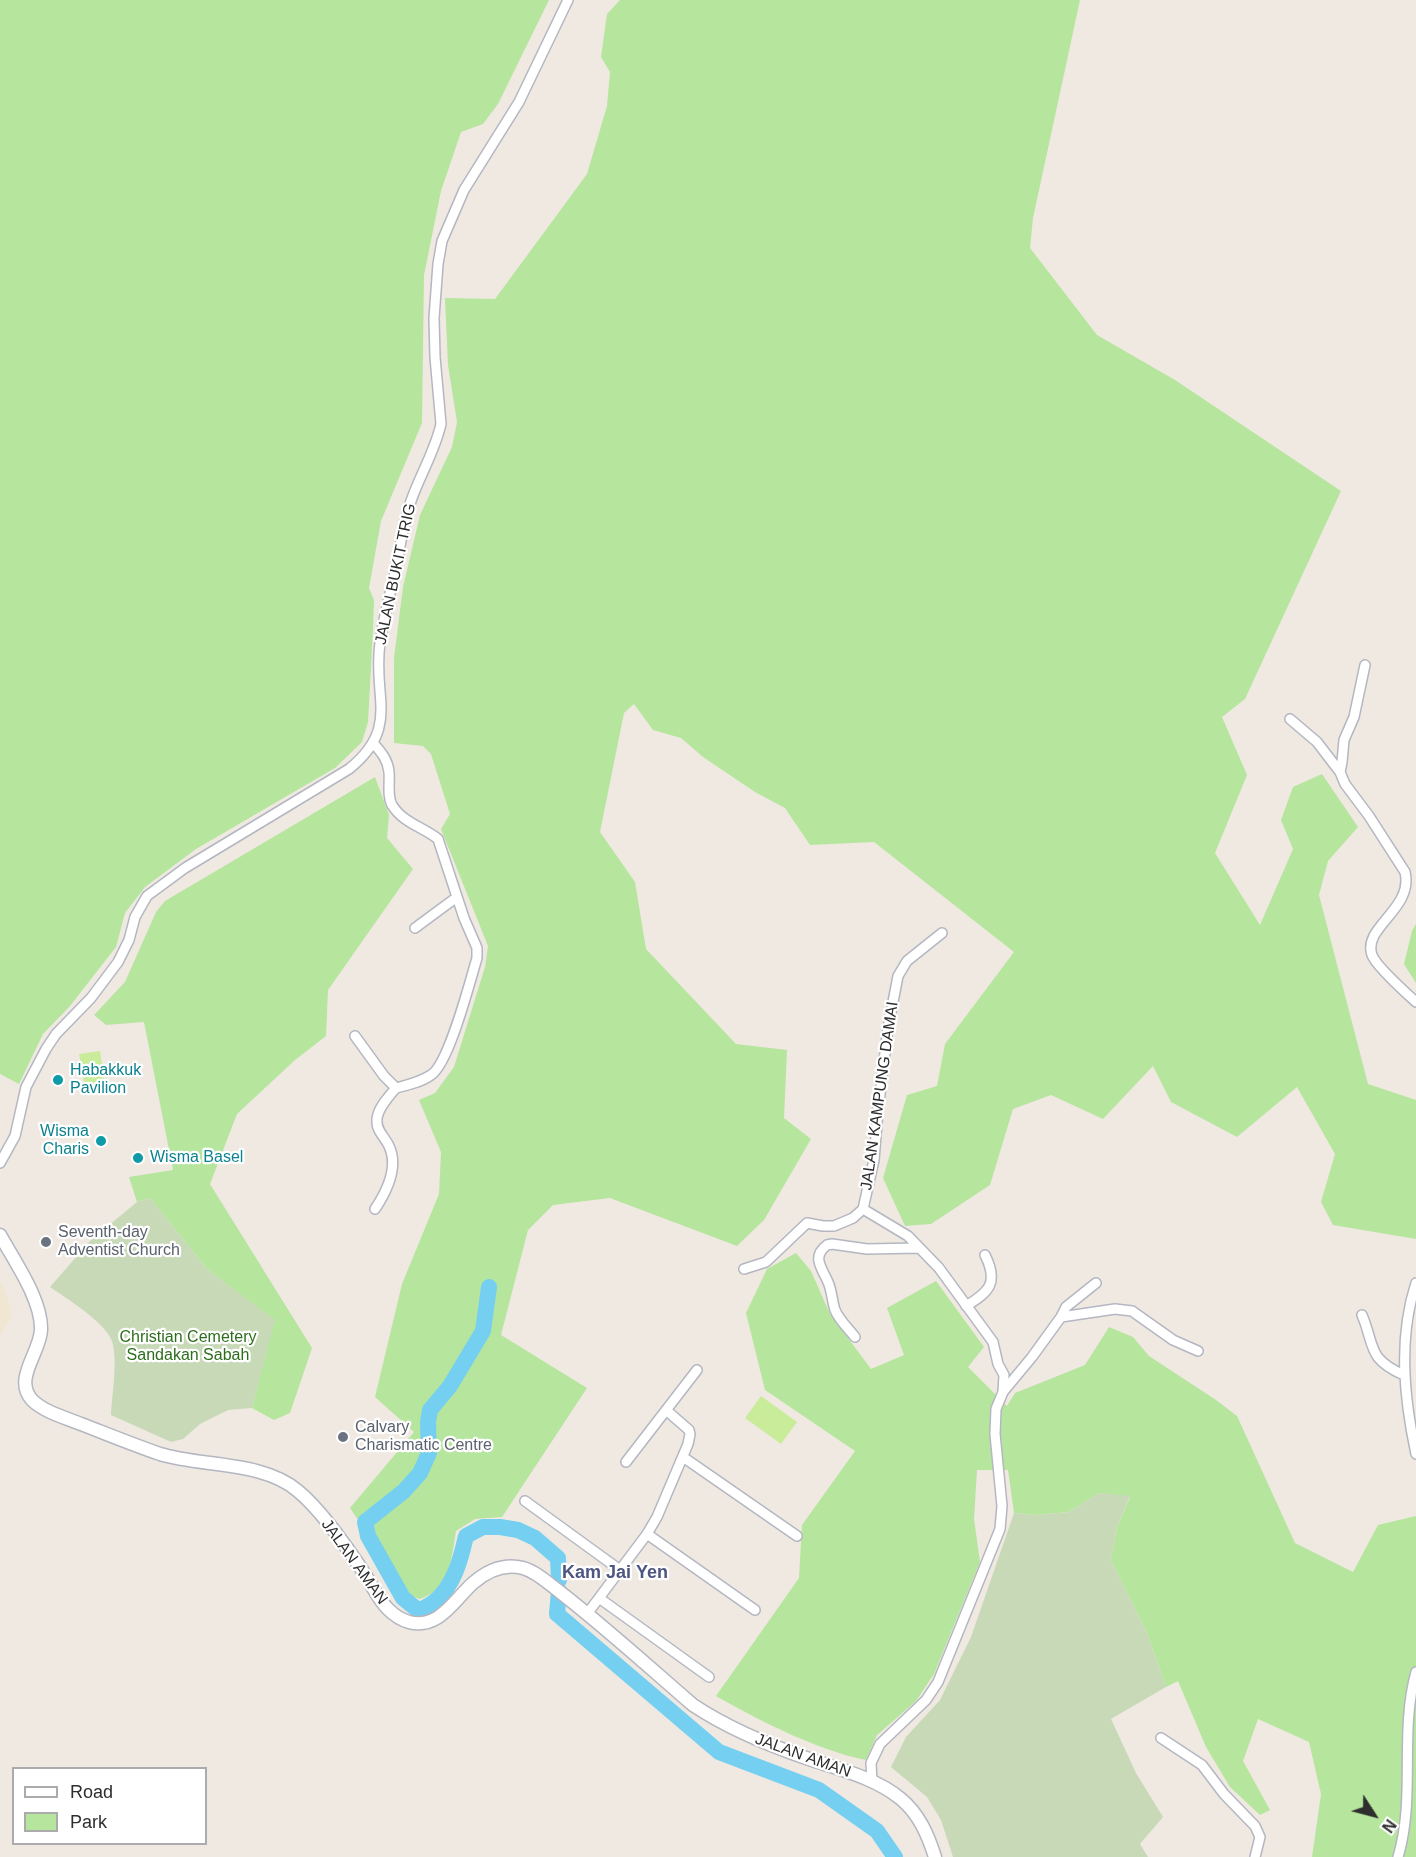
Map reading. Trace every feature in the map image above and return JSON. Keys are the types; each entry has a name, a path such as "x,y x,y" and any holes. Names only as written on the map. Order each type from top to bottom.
{"street":[{"name":"JALAN BUKIT TRIG","path":"374,744 380,720 379,645 405,518 439,435 441,424 434,318 442,241 460,199 477,168 519,102 568,0"},
{"path":"1340,772 1344,740 1354,717 1365,665"},
{"path":"1290,719 1317,742 1340,772 1345,784 1369,816 1405,872 1406,880 1401,899 1372,937 1370,947 1375,961 1416,1002"},
{"path":"0,1163 15,1136 26,1087 46,1049 56,1034 91,998 118,962 129,940 135,917 147,896 185,868 349,769 374,744 385,756 389,771 391,804 413,825 438,839 477,948 477,958 457,1026 434,1074 396,1088 382,1108 377,1120 378,1129 392,1155 392,1166 386,1193 375,1209"},
{"path":"415,928 457,897"},
{"name":"JALAN KAMPUNG DAMAI","path":"744,1269 766,1262 807,1223 834,1226 853,1218 863,1209 874,1160 888,1028 898,976 907,961 942,933"},
{"path":"355,1036 384,1076 396,1088"},
{"path":"863,1209 908,1236 939,1268 993,1342 998,1364 1004,1375 1003,1392"},
{"name":"JALAN AMAN","path":"0,1235 21,1271 40,1319 41,1332 25,1384 28,1395 34,1402 60,1416 162,1454 258,1471 297,1490 315,1508 348,1551 388,1609 398,1617 410,1622 434,1620 489,1570 503,1566 527,1569 587,1614 693,1705 710,1716 766,1743 872,1782 900,1798 924,1827 935,1857"},
{"path":"855,1337 836,1312 828,1280 820,1268 818,1256 820,1251 832,1244 867,1250 918,1248"},
{"path":"966,1306 987,1291 990,1284 991,1269 985,1255"},
{"path":"872,1782 871,1763 880,1744 926,1700 938,1682 997,1539 1002,1506 995,1434 996,1409 1003,1392 1061,1317 1066,1307 1096,1282"},
{"path":"1416,1283 1408,1323 1404,1375 1416,1454"},
{"path":"1061,1317 1115,1309 1132,1311 1173,1340 1198,1351"},
{"path":"1362,1316 1371,1348 1377,1357 1393,1370 1404,1375"},
{"path":"626,1462 697,1370"},
{"path":"587,1614 647,1534 683,1458 690,1438 689,1430 666,1410"},
{"path":"683,1458 797,1536"},
{"path":"525,1501 620,1570"},
{"path":"647,1534 755,1610"},
{"path":"599,1598 709,1677"},
{"path":"1398,1857 1406,1813 1408,1707 1416,1672"},
{"path":"1161,1738 1202,1765 1224,1794 1255,1826 1260,1837 1255,1857"}],"shaded area":[{"path":"0,1280 12,1316 0,1336"}],"green space":[{"path":"0,0 549,0 498,104 483,124 461,132 441,191 424,275 422,423 381,521 369,588 374,600 373,630 368,722 362,742 335,768 196,849 145,887 125,913 116,947 70,1006 43,1034 19,1084 0,1074"},
{"path":"620,0 1080,0 1033,218 1030,248 1097,335 1175,380 1341,491 1245,699 1222,717 1247,775 1215,853 1260,925 1293,849 1281,820 1293,787 1322,774 1358,827 1328,861 1319,895 1368,1084 1416,1100 1416,1239 1333,1225 1321,1202 1335,1154 1297,1087 1237,1137 1171,1102 1153,1066 1103,1119 1051,1095 1013,1109 990,1185 931,1224 905,1226 883,1178 907,1095 937,1086 945,1044 1014,952 874,842 810,845 785,808 755,792 703,757 681,738 653,730 634,704 624,713 600,832 635,882 646,949 736,1044 787,1050 784,1118 811,1139 764,1220 737,1246 610,1198 553,1205 528,1230 501,1335 587,1388 502,1517 475,1519 456,1531 451,1562 444,1580 438,1588 420,1599 409,1595 350,1508 414,1432 375,1397 402,1284 439,1194 441,1152 419,1100 435,1093 454,1067 485,967 488,946 441,829 450,814 431,754 423,746 394,743 394,658 403,587 420,515 452,447 457,422 448,365 445,298 495,299 587,174 607,106 610,72 601,57 607,14"},
{"path":"375,777 389,815 387,838 413,869 328,990 326,1036 295,1060 237,1114 210,1184 312,1348 290,1413 274,1420 252,1408 274,1320 207,1269 150,1198 137,1202 129,1177 173,1170 144,1022 106,1025 94,1015 125,982 156,912 165,901"},
{"path":"1416,924 1416,983 1404,964 1412,931"},
{"path":"100,1051 105,1085 85,1088 79,1054"},
{"name":"Christian Cemetery Sandakan Sabah","path":"150,1198 207,1269 275,1320 252,1408 228,1410 200,1424 183,1439 171,1442 111,1415 115,1367 112,1341 94,1318 50,1287 90,1241 137,1202"},
{"path":"796,1253 811,1271 830,1314 871,1369 904,1355 887,1308 936,1281 984,1347 968,1367 1007,1406 1015,1393 1085,1365 1109,1327 1133,1337 1149,1356 1237,1416 1295,1543 1353,1572 1378,1525 1416,1516 1416,1857 1312,1857 1321,1794 1309,1742 1258,1719 1243,1761 1270,1810 1260,1815 1230,1787 1206,1747 1178,1681 1166,1687 1147,1633 1111,1560 1117,1527 1130,1497 1099,1493 1069,1512 1036,1515 1014,1513 1008,1470 977,1470 974,1519 980,1562 934,1674 916,1701 877,1735 866,1760 809,1742 716,1696 799,1578 802,1525 855,1451 765,1390 746,1313 767,1269"},
{"path":"761,1396 797,1422 781,1444 745,1418"},
{"path":"1099,1493 1130,1496 1117,1527 1111,1560 1147,1633 1166,1687 1111,1719 1136,1773 1163,1817 1140,1844 1148,1857 953,1857 941,1820 927,1797 891,1767 906,1737 940,1700 971,1637 1014,1513 1036,1515 1069,1512"}],"waterway":[{"path":"489,1287 483,1331 450,1386 430,1410 429,1453 420,1473 404,1491 365,1522 368,1536 403,1598 419,1611 442,1595 452,1580 466,1536 483,1527 518,1530 535,1538 558,1558 559,1580"},
{"path":"559,1591 557,1614 719,1752 819,1790 877,1831 895,1857"}],"place":[{"name":"Habakkuk Pavilion","path":"58,1080"},
{"name":"Wisma Charis","path":"101,1141"},
{"name":"Wisma Basel","path":"138,1158"},
{"name":"Seventh-day Adventist Church","path":"46,1242"},
{"name":"Calvary Charismatic Centre","path":"343,1437"}],"district":[{"name":"Kam Jai Yen","path":"615,1573"}]}
